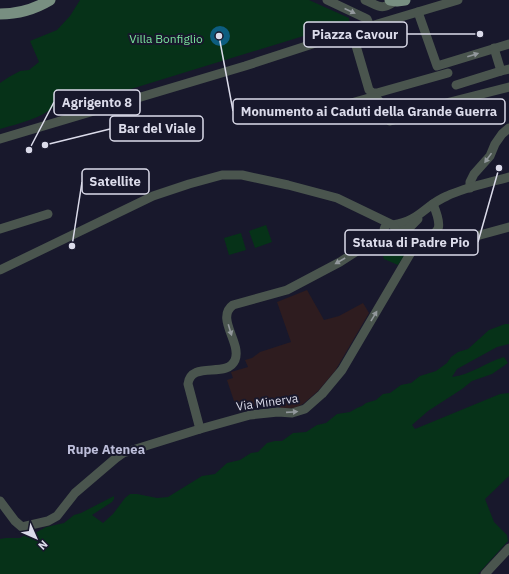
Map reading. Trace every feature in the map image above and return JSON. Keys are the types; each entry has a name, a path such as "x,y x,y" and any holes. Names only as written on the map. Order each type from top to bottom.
{"main road":[{"path":"0,14 24,11 50,0"}],"street":[{"path":"327,0 367,19 370,26"},
{"path":"365,0 382,7 387,7 396,0"},
{"path":"0,139 458,0"},
{"path":"418,12 437,66 509,44"},
{"path":"352,32 369,90 373,93 448,72"},
{"path":"456,85 505,70 494,48"},
{"path":"301,108 332,104 344,105 369,98 376,98 383,105 390,121 426,111 433,107 450,102 509,87"},
{"path":"470,188 470,182 474,174 490,156 495,144 502,134 509,128"},
{"path":"0,270 153,196 222,175 242,175 337,198 354,205 373,216 389,230"},
{"path":"200,429 188,381 191,375 195,373 226,369 234,361 236,351 226,318 230,306 286,290 340,262 389,230 422,214 433,204 446,196 509,177"},
{"name":"Via Minerva","path":"0,501 15,521 22,527 48,521 57,516 75,493 123,453 250,415 266,412 298,412 308,406 322,394 342,370 414,250 419,244 431,237 436,232 439,225 439,219 433,204"},
{"path":"0,229 48,214"},
{"path":"436,247 509,227"},
{"path":"485,574 509,548"}],"shaded area":[{"path":"307,290 324,320 339,316 363,303 369,313 335,371 318,391 303,404 295,408 284,409 279,407 276,402 237,410 227,380 233,378 231,372 248,367 245,360 252,358 260,352 291,342 277,302"}],"green space":[{"name":"Villa Bonfiglio","path":"80,0 309,0 349,18 349,22 105,97 74,109 58,103 38,117 0,129 0,83 20,71 29,70 39,62 30,41 57,30 70,16"},
{"path":"266,225 272,242 255,248 249,231"},
{"path":"241,233 246,250 229,255 224,238"},
{"path":"388,239 412,243 398,265 384,259 381,251 386,251 388,241 384,241"},
{"path":"509,324 509,344 497,347 457,369 452,377 466,374 504,357 508,363 492,374 472,381 428,411 412,425 415,429 500,394 509,393 509,476 485,499 494,522 507,535 508,541 478,574 0,574 0,539 20,538 30,532 37,532 46,527 64,523 74,515 114,496 112,502 92,515 103,523 130,494 157,498 168,497 202,476 215,474 227,463 240,460 251,453 258,452 267,443 282,441 293,433 306,432 317,425 326,423 337,414 350,412 366,403 376,400 383,394 390,393 401,385 411,383 420,376 436,371 458,352 468,349 489,330"}],"water":[{"path":"220,26 227,29 230,36 227,43 220,46 213,43 210,36 213,29"}],"place":[{"name":"Piazza Cavour","path":"480,34"},
{"name":"Monumento ai Caduti della Grande Guerra","path":"219,36"},
{"name":"Bar del Viale","path":"45,145"},
{"name":"Agrigento 8","path":"29,150"},
{"name":"Statua di Padre Pio","path":"499,168"},
{"name":"Satellite","path":"72,246"}],"district":[{"name":"Rupe Atenea","path":"106,449"}]}
